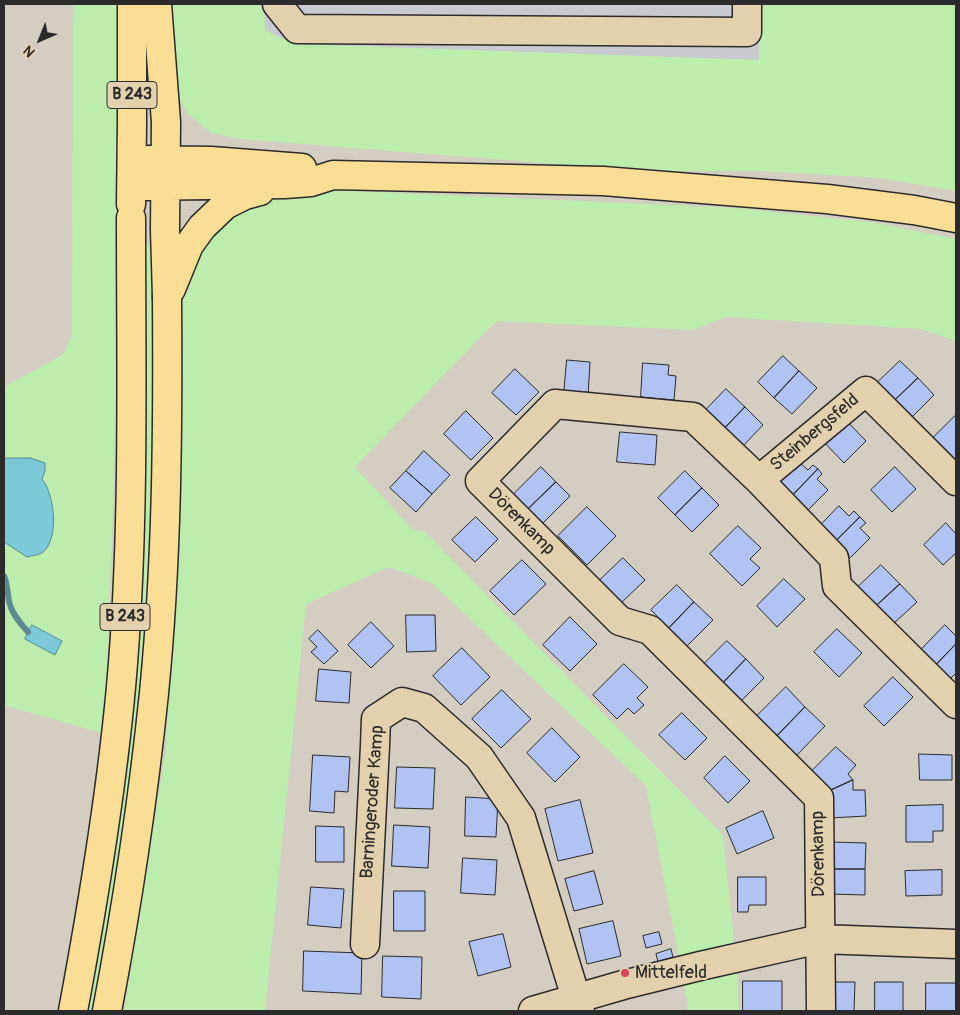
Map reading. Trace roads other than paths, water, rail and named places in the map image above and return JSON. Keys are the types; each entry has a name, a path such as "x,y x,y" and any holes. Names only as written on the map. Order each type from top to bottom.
{"main road":[{"name":"B 243","path":"72,1011 96,878 109,784 121,687 127,588 132,396 132,4"},
{"name":"B 243","path":"107,1011 130,887 154,693 166,494 168,397 165,229 166,122 157,4"},
{"path":"166,173 211,161 309,168 333,175 603,181 827,199 914,210 956,218"},
{"path":"132,173 166,173 285,184 311,182 333,175"},
{"path":"167,297 189,245 208,221 225,205 244,195 285,184"}],"street":[{"path":"277,4 297,28 746,32 747,4"},
{"name":"Steinbergsfeld","path":"759,480 866,391 956,481"},
{"name":"Dörenkamp","path":"820,939 819,798 650,630 620,621 480,481 554,404 693,417 759,480 834,558 837,586 956,704"},
{"name":"Barningeroder Kamp","path":"365,944 376,719 402,702 424,708 479,757 521,818 578,1005"},
{"path":"820,939 821,1011"},
{"path":"533,1011 578,1005 700,966 820,939 956,944"}],"water":[{"path":"4,458 30,458 45,463 42,479 47,487 53,508 53,525 47,548 40,554 27,557 4,542"},
{"path":"32,625 62,641 55,655 25,639"}],"waterway":[{"path":"4,576 11,609 28,632"}],"place":[{"name":"Mittelfeld","path":"625,973"}]}
